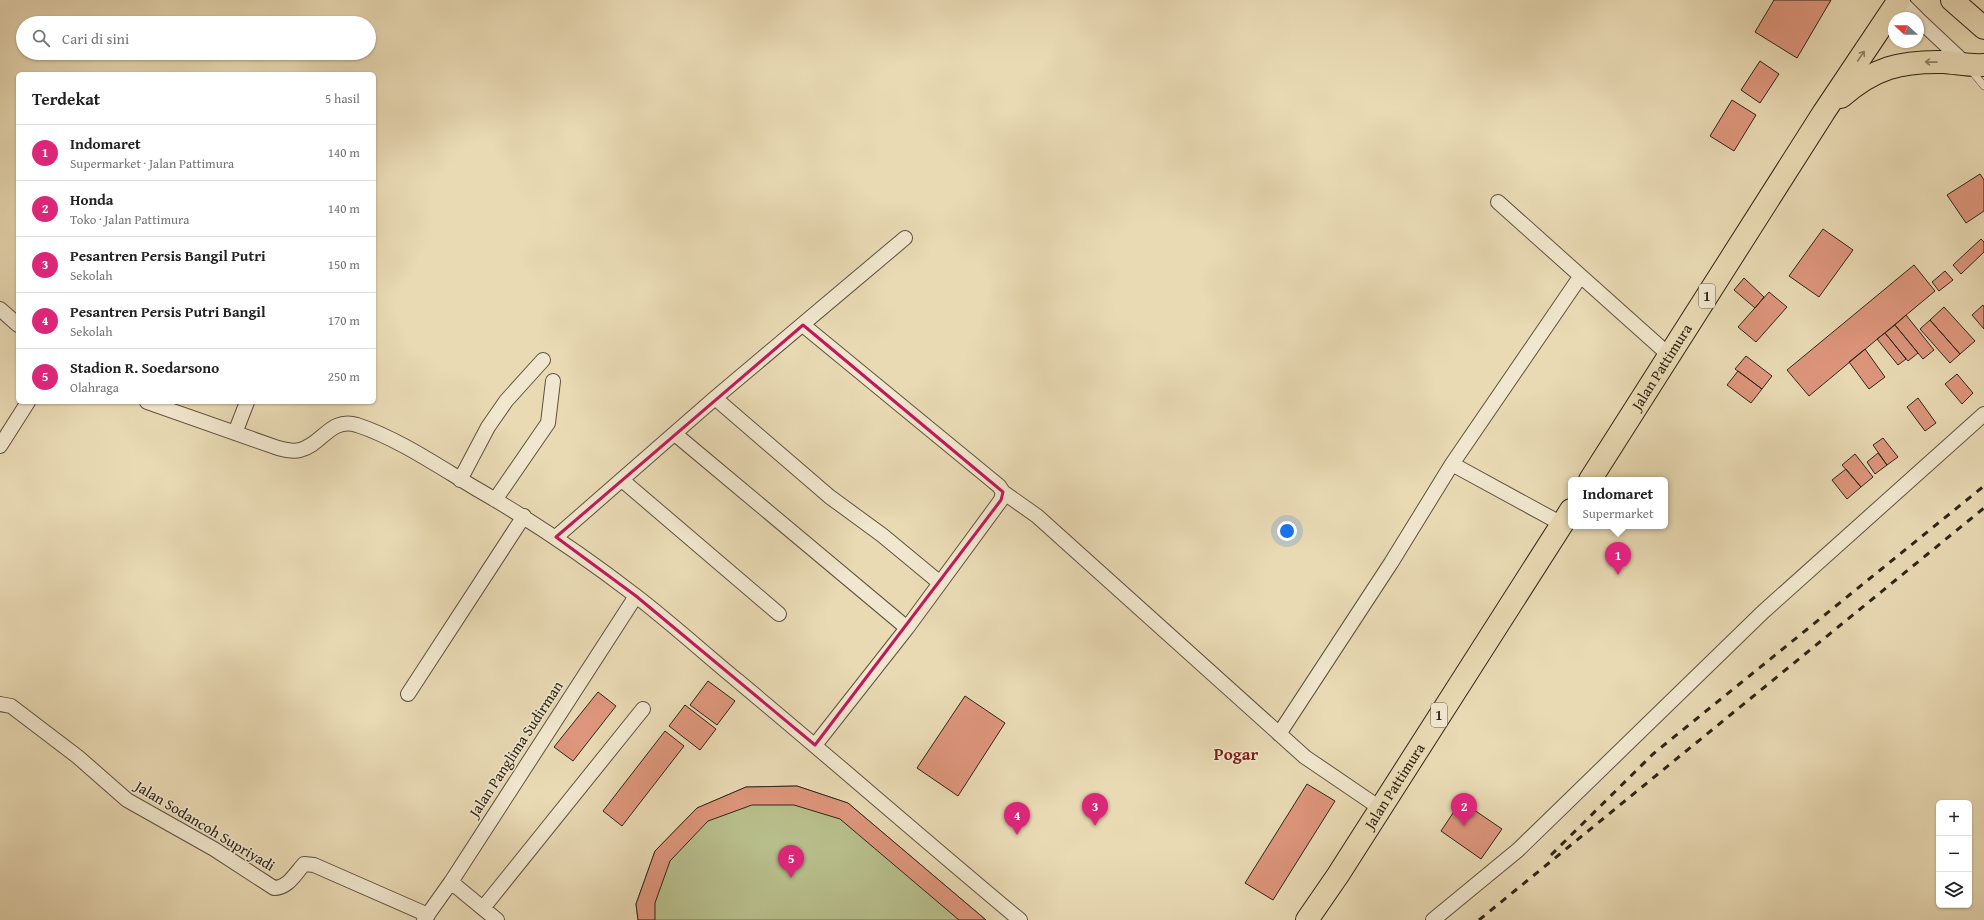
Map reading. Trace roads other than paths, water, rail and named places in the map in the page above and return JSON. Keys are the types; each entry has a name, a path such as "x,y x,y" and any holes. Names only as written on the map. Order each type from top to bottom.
{"highway":[{"name":"1","path":"1824,112 1899,0"},
{"path":"1952,0 1984,28"},
{"name":"1","path":"1824,112 1853,87 1880,70 1917,62 1945,62 1976,66"},
{"name":"Jalan Pattimura","path":"1592,477 1824,112"},
{"name":"Jalan Pattimura","path":"1307,920 1567,517"}],"street":[{"path":"1899,0 1912,12"},
{"path":"1924,23 1976,66"},
{"path":"1498,202 1668,356"},
{"path":"556,537 715,398 803,326 905,238"},
{"path":"1279,734 1391,563 1452,464 1580,277"},
{"path":"0,309 16,323"},
{"path":"803,326 1000,486 1003,492 1037,516 1074,548 1105,579 1155,621 1305,757 1380,808"},
{"path":"460,480 488,427 506,401 543,360"},
{"path":"495,500 548,422 553,381"},
{"path":"715,398 830,497 882,535 940,583"},
{"path":"0,446 27,404"},
{"path":"153,404 278,448 293,451 302,450 337,425 345,423 355,425 383,435 524,516 556,537 636,596 815,745 1020,920"},
{"path":"235,433 246,404"},
{"path":"1433,920 1518,850 1763,612 1984,414"},
{"path":"675,434 907,628"},
{"path":"1452,464 1567,517"},
{"path":"622,480 779,614"},
{"path":"815,745 907,628 1001,500 1003,492"},
{"path":"408,694 524,516"},
{"name":"Jalan Panglima Sudirman","path":"426,918 451,882 636,596"},
{"name":"Jalan Sodancoh Supriyadi","path":"0,704 11,706 78,757 128,800 214,849 274,888 282,888 288,884 293,875 304,864 314,865 426,918"},
{"path":"483,908 643,709"},
{"path":"451,882 498,920"}],"lane":[{"path":"1976,66 1984,86"}],"railway":[{"path":"1551,855 1653,754 1984,486"},
{"path":"1479,920 1984,508"}],"place":[{"name":"Indomaret","path":"1618,575"},
{"name":"Pesantren Persis Bangil Putri","path":"1095,826"},
{"name":"Honda","path":"1464,826"},
{"name":"Pesantren Persis Putri Bangil","path":"1017,835"},
{"name":"Stadion R. Soedarsono","path":"791,878"}],"district":[{"name":"Pogar","path":"1236,754"}]}
